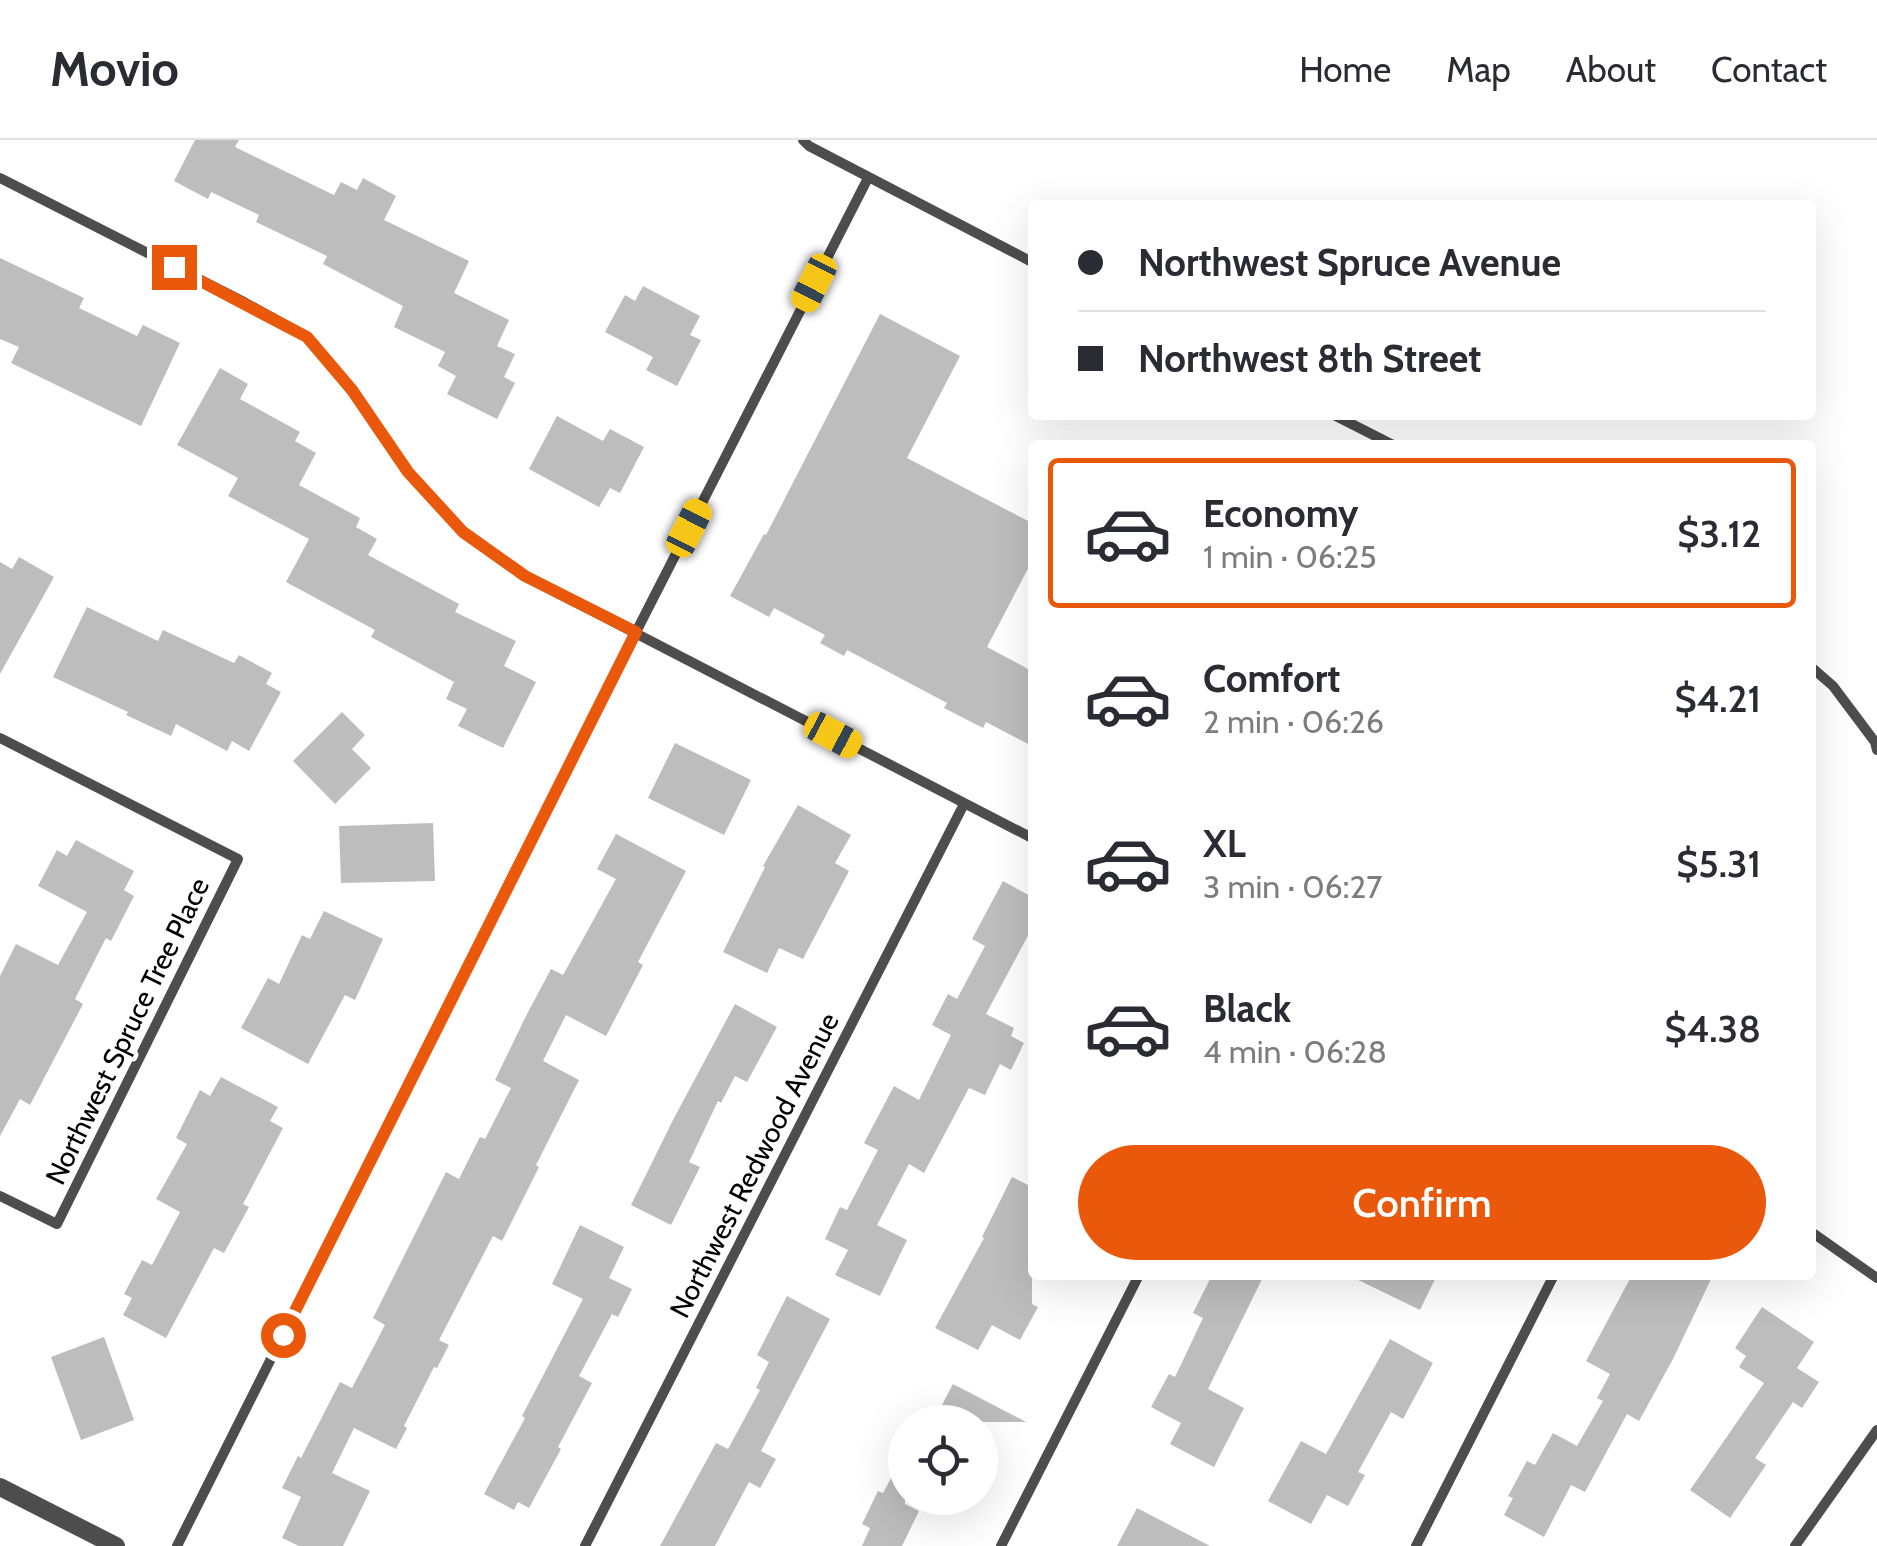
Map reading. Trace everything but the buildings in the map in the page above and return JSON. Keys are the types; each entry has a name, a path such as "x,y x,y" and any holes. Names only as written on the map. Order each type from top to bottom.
{"street":[{"path":"803,140 1028,260"},
{"path":"0,178 307,337 352,390 408,472 463,532 525,576 1028,836"},
{"path":"177,1546 868,178"},
{"path":"1344,420 1383,440"},
{"path":"1816,671 1834,686 1877,750"},
{"name":"Northwest Spruce Tree Place","path":"0,738 238,859 57,1224 0,1196"},
{"name":"Northwest Redwood Avenue","path":"584,1546 964,804"},
{"path":"1816,1235 1877,1278"},
{"path":"1002,1546 1136,1280"},
{"path":"1416,1546 1551,1280"},
{"path":"1796,1546 1877,1430"},
{"path":"0,1487 116,1546"}],"route":[{"path":"174,267 307,337 352,390 408,472 463,532 525,576 636,632 283,1335"}]}
